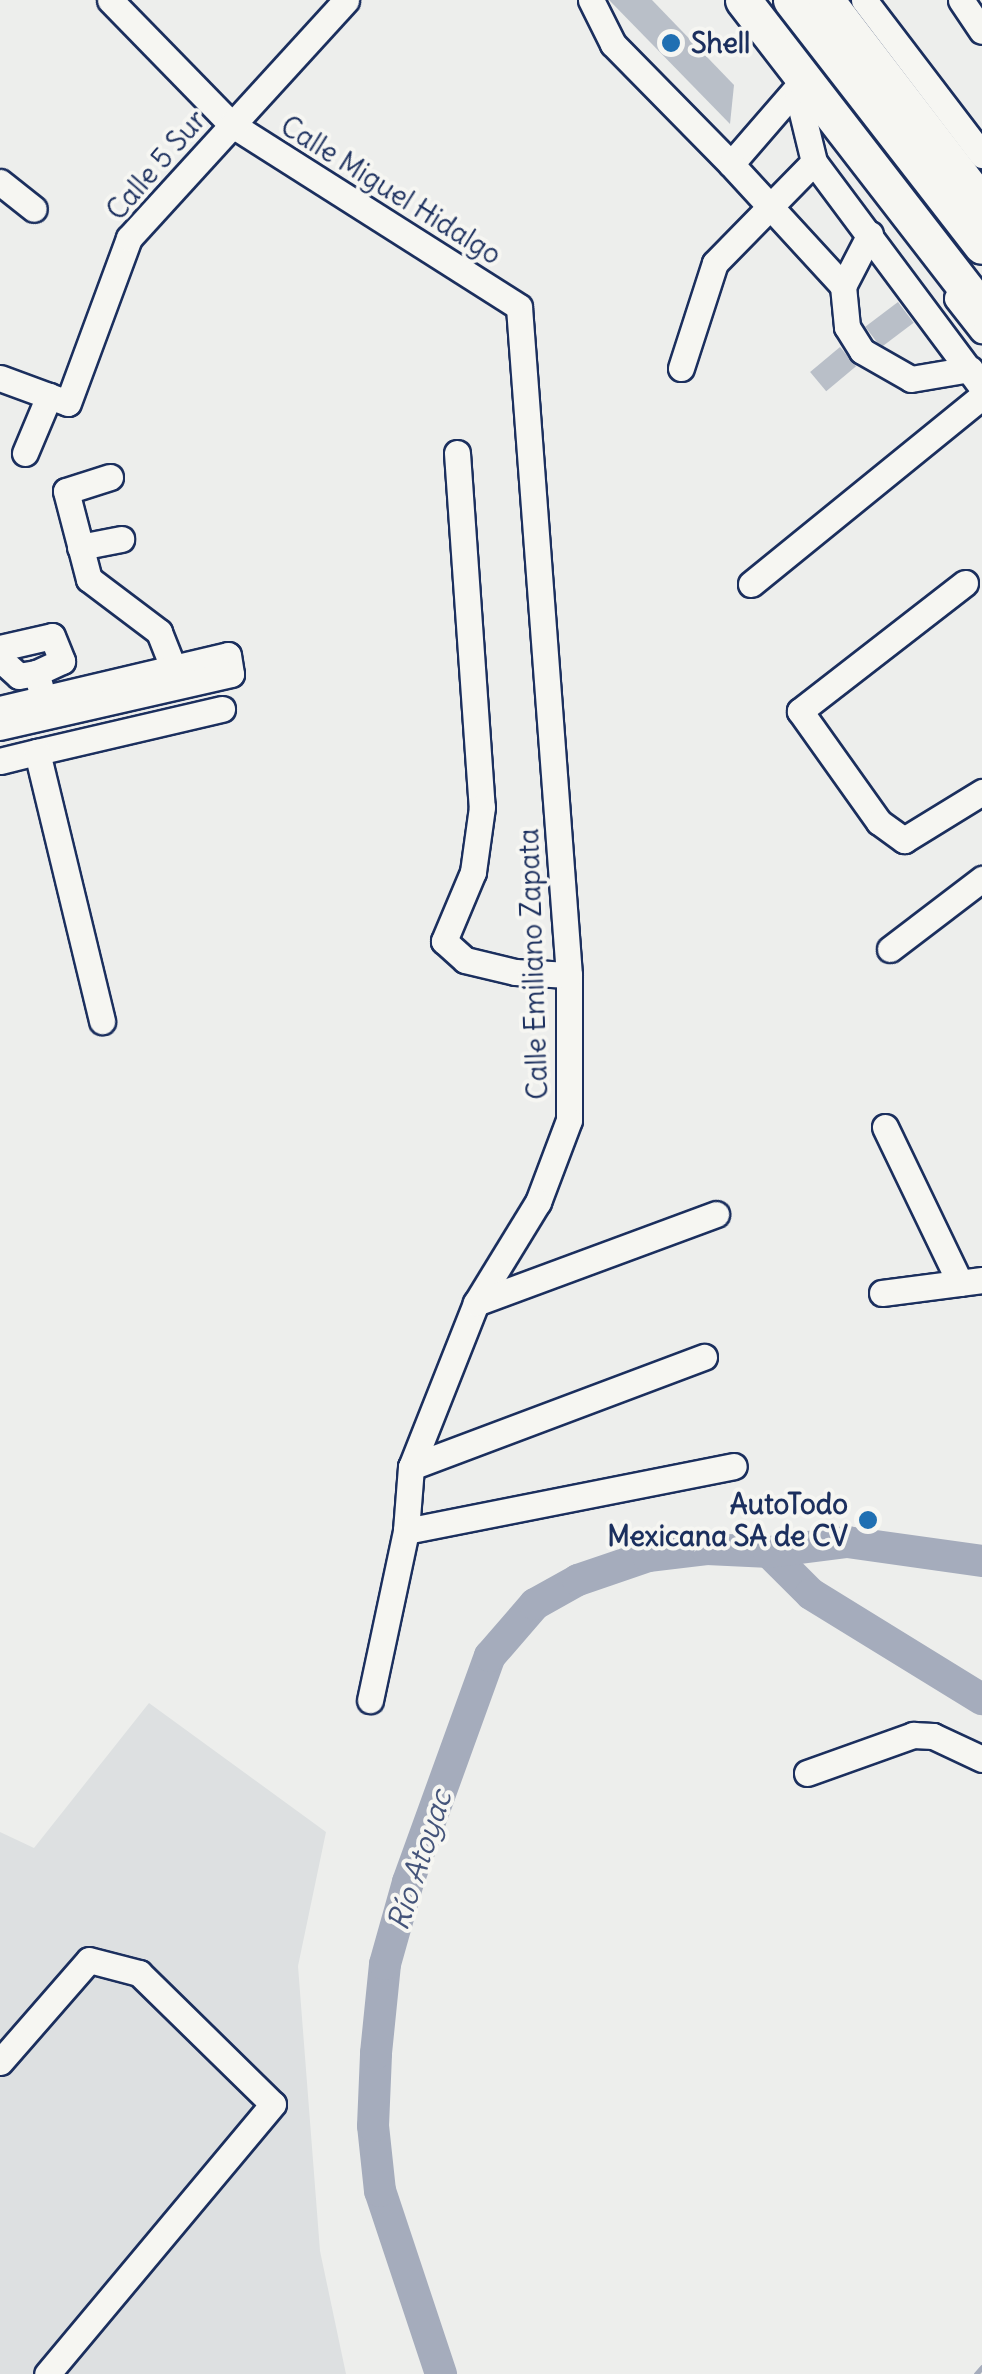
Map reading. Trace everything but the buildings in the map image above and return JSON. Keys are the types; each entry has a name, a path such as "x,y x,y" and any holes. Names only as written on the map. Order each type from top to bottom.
{"highway":[{"path":"742,0 982,309"},
{"path":"760,0 982,287"},
{"path":"791,0 982,246"},
{"path":"826,0 982,203"}],"street":[{"name":"Calle Miguel Hidalgo","path":"110,0 231,124 520,308"},
{"name":"Calle 5 Sur","path":"25,453 58,400 129,238 346,0"},
{"path":"591,0 613,44 732,164 843,286"},
{"path":"722,0 982,330"},
{"path":"864,0 982,155"},
{"path":"962,0 982,32"},
{"path":"732,164 796,91"},
{"path":"796,91 814,162 976,378"},
{"path":"682,368 715,264 814,162"},
{"path":"0,182 34,209"},
{"path":"870,234 843,286 847,326 872,361 926,380 976,378"},
{"name":"Calle Emiliano Zapata","path":"370,1700 406,1531 411,1467 476,1302 538,1202 562,1147 568,1120 569,975 520,308"},
{"path":"0,378 58,400"},
{"path":"751,584 982,396"},
{"path":"456,454 482,808 473,872 444,941 466,960 515,972 569,975"},
{"path":"0,726 46,707 177,676 159,632 89,579 66,491 110,477"},
{"path":"80,547 121,539"},
{"path":"965,584 800,711 879,822 904,840 982,792"},
{"path":"0,648 52,636 62,661 19,676 0,659"},
{"path":"36,673 46,707"},
{"path":"0,709 46,707"},
{"path":"0,760 222,710"},
{"path":"37,752 102,1021"},
{"path":"890,949 982,879"},
{"path":"882,1293 971,1281 885,1127"},
{"path":"476,1302 716,1214"},
{"path":"411,1467 704,1357"},
{"path":"406,1531 734,1466"},
{"path":"807,1773 894,1740 934,1736 982,1758"},
{"path":"0,2062 89,1960 138,1973 273,2104 47,2374"}],"shaded area":[{"path":"149,1703 326,1832 298,1966 320,2251 346,2374 0,2374 0,1832 34,1848"}],"waterway":[{"name":"Río Atoyac","path":"441,2374 380,2191 373,2126 376,2053 385,1964 408,1882 490,1656 535,1604 578,1580 648,1556 707,1549 769,1552 847,1542 982,1561"},
{"name":"Río Atoyac","path":"769,1552 811,1594 982,1699"},
{"path":"976,2374 982,2367"}],"place":[{"name":"Shell","path":"671,43"},
{"name":"AutoTodo Mexicana SA de CV","path":"868,1520"}]}
